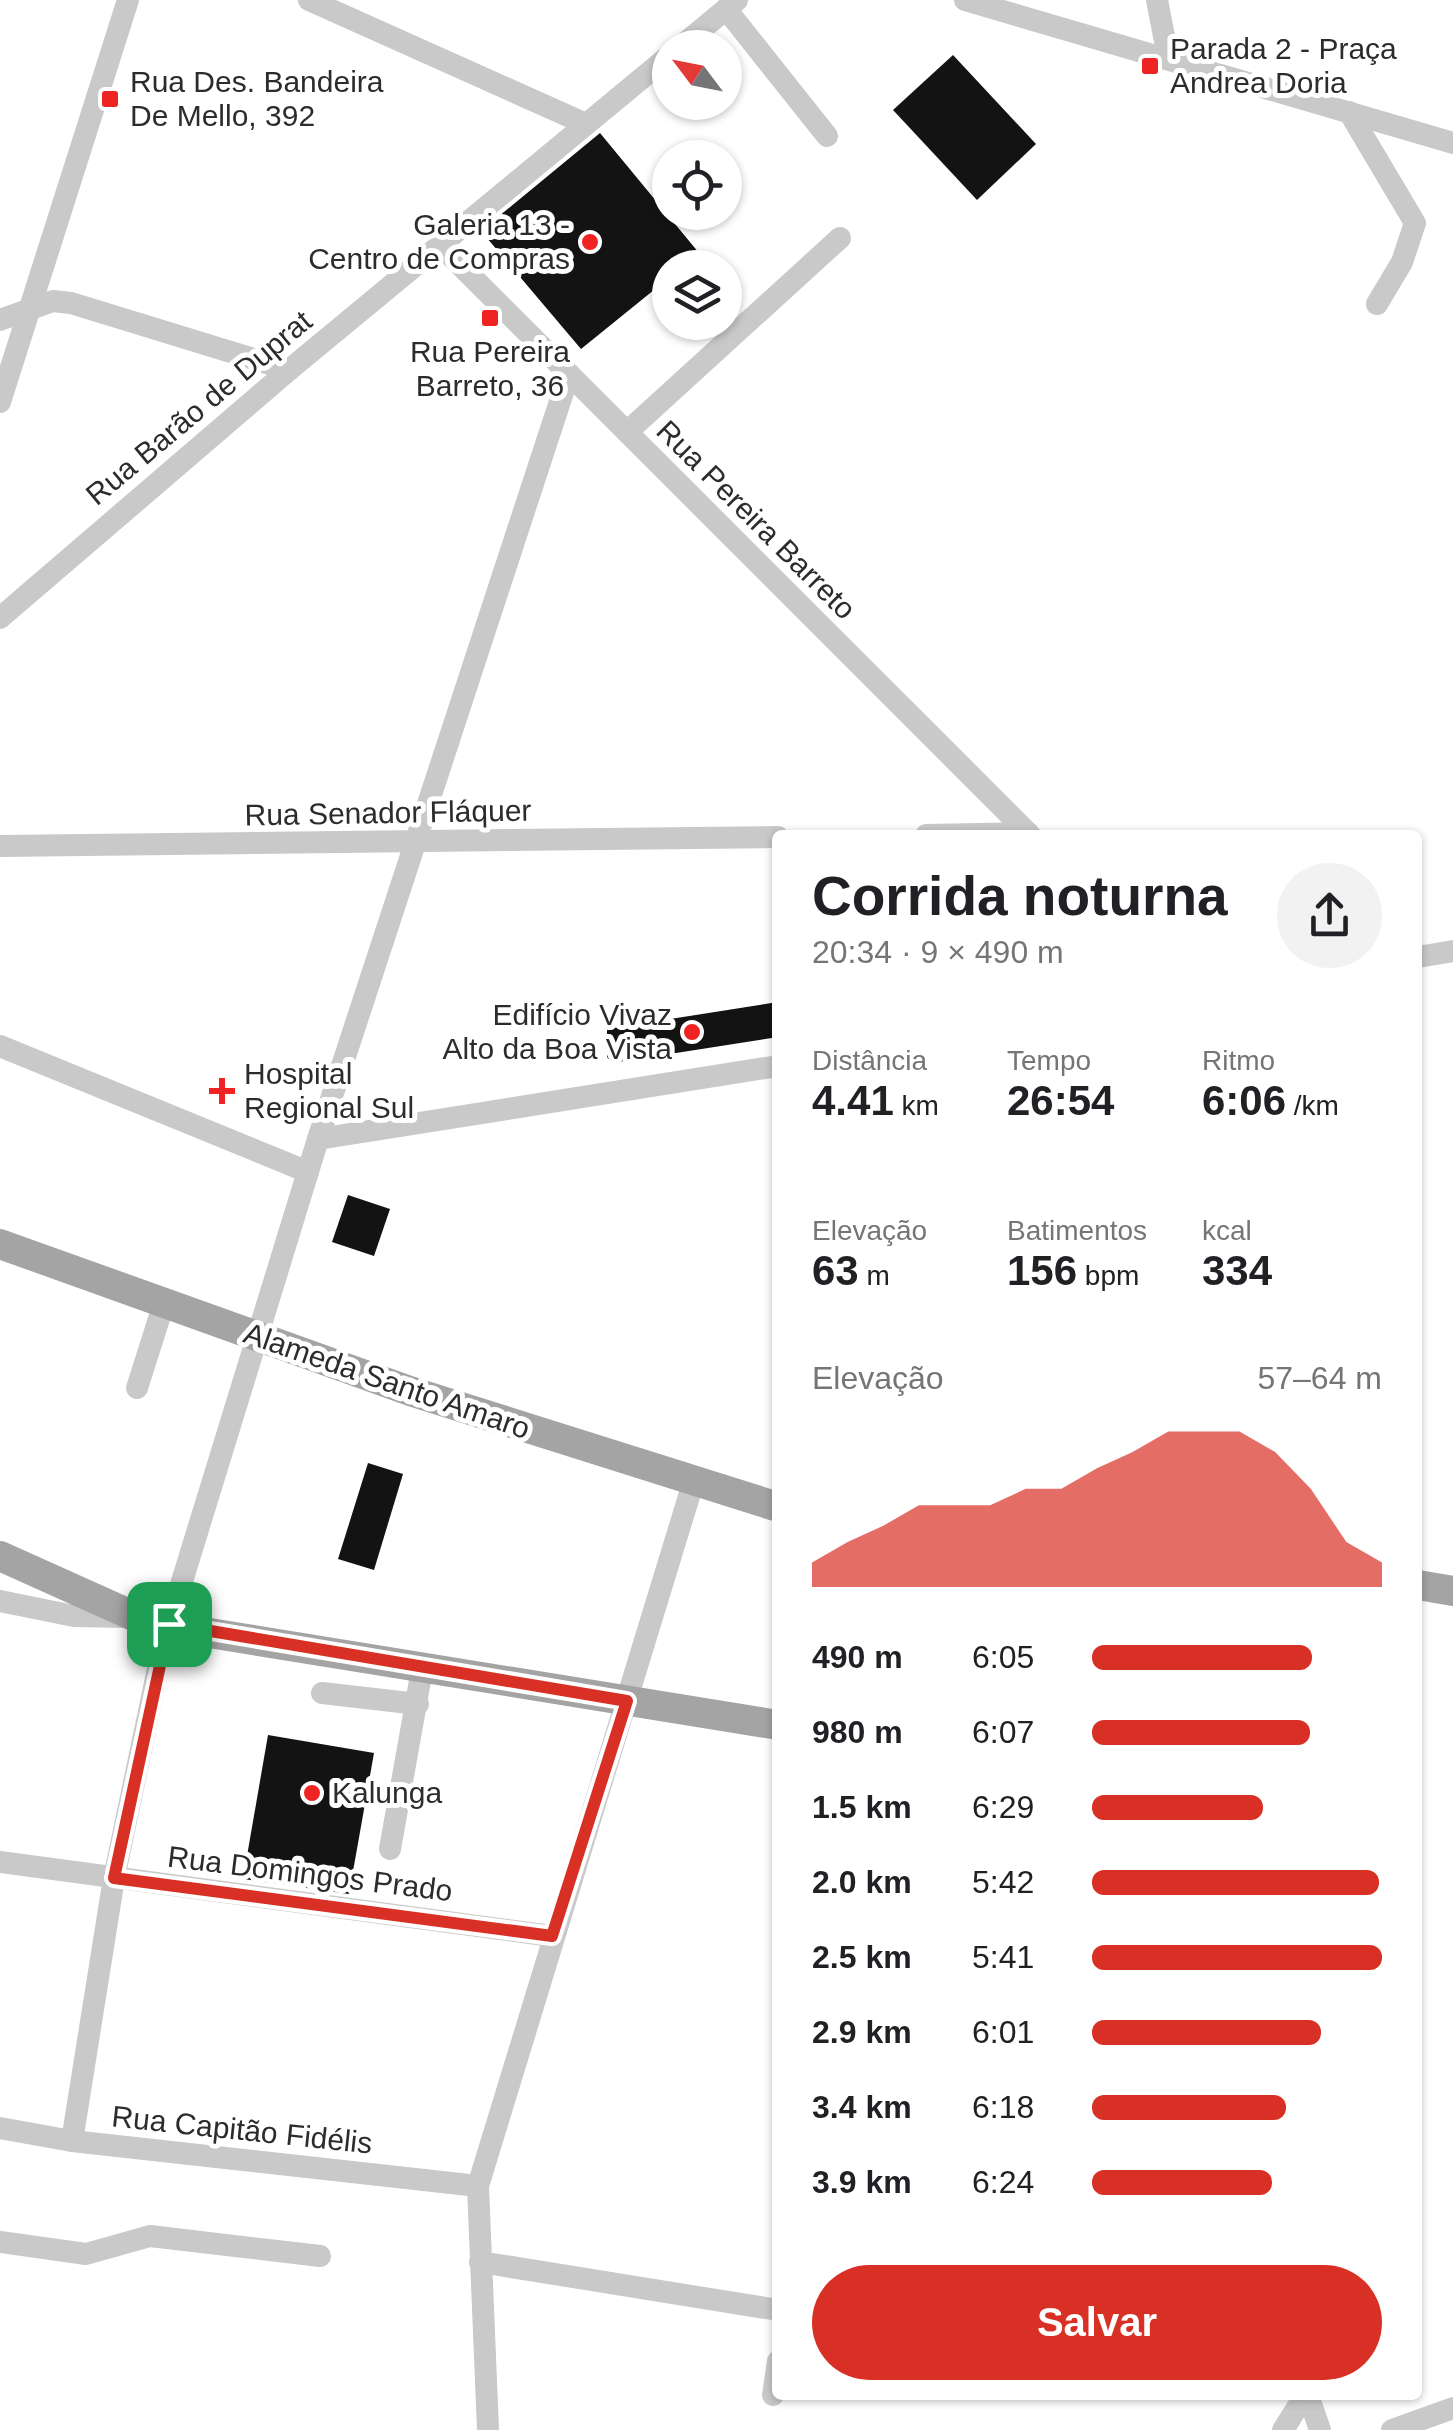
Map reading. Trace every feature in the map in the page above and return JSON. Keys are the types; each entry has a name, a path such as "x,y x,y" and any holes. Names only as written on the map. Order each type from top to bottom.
{"main road":[{"name":"Alameda Santo Amaro","path":"0,1244 474,1412 772,1505"},
{"path":"0,1556 138,1618 772,1724"},
{"path":"1422,1586 1453,1592"}],"street":[{"path":"0,402 128,0"},
{"path":"309,0 586,124"},
{"path":"965,0 1453,144"},
{"path":"1156,0 1168,57"},
{"path":"700,30 731,4 827,136"},
{"name":"Rua Barão de Duprat","path":"0,618 289,370 652,70"},
{"path":"1349,112 1403,196 1414,223 1402,262 1377,304"},
{"path":"626,432 840,238"},
{"name":"Rua Pereira Barreto","path":"441,246 1025,830"},
{"path":"0,320 53,301 71,303 289,370"},
{"path":"72,2141 114,1878 169,1624 318,1139 568,374"},
{"name":"Rua Senador Fláquer","path":"0,846 772,838"},
{"path":"1422,956 1453,952"},
{"path":"0,1046 308,1172"},
{"path":"318,1139 772,1067"},
{"path":"137,1388 164,1303"},
{"path":"488,2430 478,2186 694,1480"},
{"path":"0,1601 74,1616 138,1618"},
{"path":"390,1849 423,1664"},
{"path":"322,1693 418,1704"},
{"name":"Rua Domingos Prado","path":"0,1862 552,1936"},
{"name":"Rua Capitão Fidélis","path":"0,2128 72,2141 478,2186"},
{"path":"0,2242 86,2254 150,2236 320,2256"},
{"path":"480,2262 772,2309"},
{"path":"1284,2430 1303,2400"},
{"path":"1308,2400 1320,2430"},
{"path":"1392,2430 1453,2408"}],"building":[{"path":"953,55 1036,144 977,200 893,110"},
{"name":"Galeria 13 - Centro de Compras","path":"600,133 652,196 652,230 680,230 697,250 652,250 652,292 581,349 481,231"},
{"name":"Edifício Vivaz Alto da Boa Vista","path":"772,1003 772,1038 612,1063 607,1057 607,1029"},
{"path":"348,1195 390,1209 374,1256 332,1242"},
{"path":"368,1463 403,1474 374,1570 338,1559"},
{"name":"Kalunga","path":"268,1735 374,1753 349,1894 243,1879"}],"place":[{"name":"Parada 2 - Praça Andrea Doria","path":"1150,66"},
{"name":"Rua Des. Bandeira De Mello, 392","path":"110,99"},
{"name":"Galeria 13 - Centro de Compras","path":"590,242"},
{"name":"Rua Pereira Barreto, 36","path":"490,318"},
{"name":"Edifício Vivaz Alto da Boa Vista","path":"692,1032"},
{"name":"Hospital Regional Sul","path":"222,1091"},
{"name":"Kalunga","path":"312,1793"}],"route":[{"path":"169,1624 627,1701 552,1936 114,1878 169,1624"}]}
